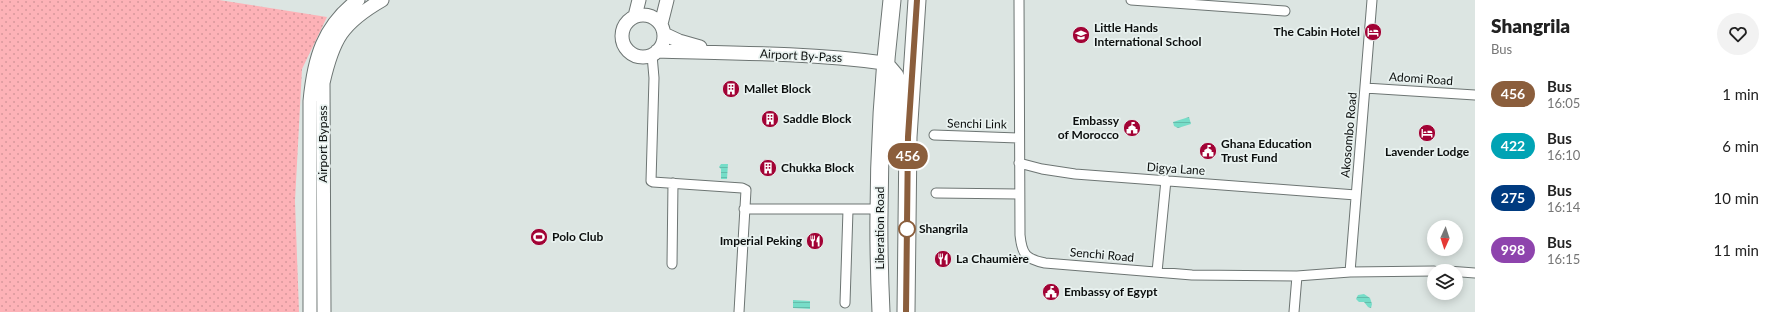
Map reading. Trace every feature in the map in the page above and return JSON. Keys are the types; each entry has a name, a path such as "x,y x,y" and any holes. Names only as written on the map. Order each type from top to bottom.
{"highway":[{"name":"Liberation Road","path":"881,312 879,209 884,63 892,0"},
{"path":"906,312 908,137 917,0"},
{"path":"884,63 896,80 897,146 903,178 907,185"}],"main road":[{"name":"Airport Bypass","path":"310,312 310,101 312,83 315,66 328,32 337,18 358,0"},
{"name":"Airport Bypass","path":"324,312 323,83 332,50 340,35 361,12 382,0"},
{"path":"635,16 639,0"},
{"path":"662,29 650,16 635,16 627,22 623,30 622,39 626,48 633,54 642,57 655,53 662,46 662,29 667,0"},
{"name":"Airport By-Pass","path":"662,29 679,42 717,51"},
{"name":"Airport By-Pass","path":"655,53 717,51 841,58 884,63"}],"street":[{"name":"Senchi Road","path":"1019,0 1019,194 1021,247 1023,253 1030,259 1045,263 1192,275 1297,276 1350,272 1427,271"},
{"path":"1131,0 1285,12"},
{"name":"Akosombo Road","path":"1350,272 1372,0"},
{"path":"655,53 650,179 653,182 745,189 746,197 744,209 739,312"},
{"name":"Adomi Road","path":"1365,88 1475,95"},
{"name":"Senchi Link","path":"934,135 1019,138"},
{"name":"Digya Lane","path":"1019,163 1042,169 1075,174 1356,195"},
{"path":"1157,272 1166,180"},
{"path":"672,264 673,183"},
{"path":"936,193 1019,194"},
{"path":"744,209 879,209"},
{"path":"845,303 848,210"},
{"path":"1463,272 1475,273"},
{"path":"1294,312 1297,276"}],"shaded area":[{"path":"0,0 219,0 327,17 302,69 295,201 299,312 0,312"},
{"path":"1189,117 1191,124 1178,128 1174,126 1173,122"},
{"path":"721,164 728,164 727,179 721,179 721,169 719,167"},
{"path":"1364,294 1370,298 1372,304 1371,308 1364,302 1359,302 1356,299 1358,295"},
{"path":"793,300 810,301 810,309 793,308"}],"bus line":[{"name":"456","path":"906,312 908,137 917,0"}],"place":[{"name":"The Cabin Hotel","path":"1373,32"},
{"name":"Little Hands International School","path":"1081,35"},
{"name":"Mallet Block","path":"731,89"},
{"name":"Saddle Block","path":"770,119"},
{"name":"Embassy of Morocco","path":"1132,128"},
{"name":"Lavender Lodge","path":"1427,133"},
{"name":"Ghana Education Trust Fund","path":"1208,151"},
{"name":"Chukka Block","path":"768,168"},
{"name":"Shangrila","path":"907,229"},
{"name":"Polo Club","path":"539,237"},
{"name":"Imperial Peking","path":"815,241"},
{"name":"La Chaumière","path":"943,259"},
{"name":"Embassy of Egypt","path":"1051,292"}]}
